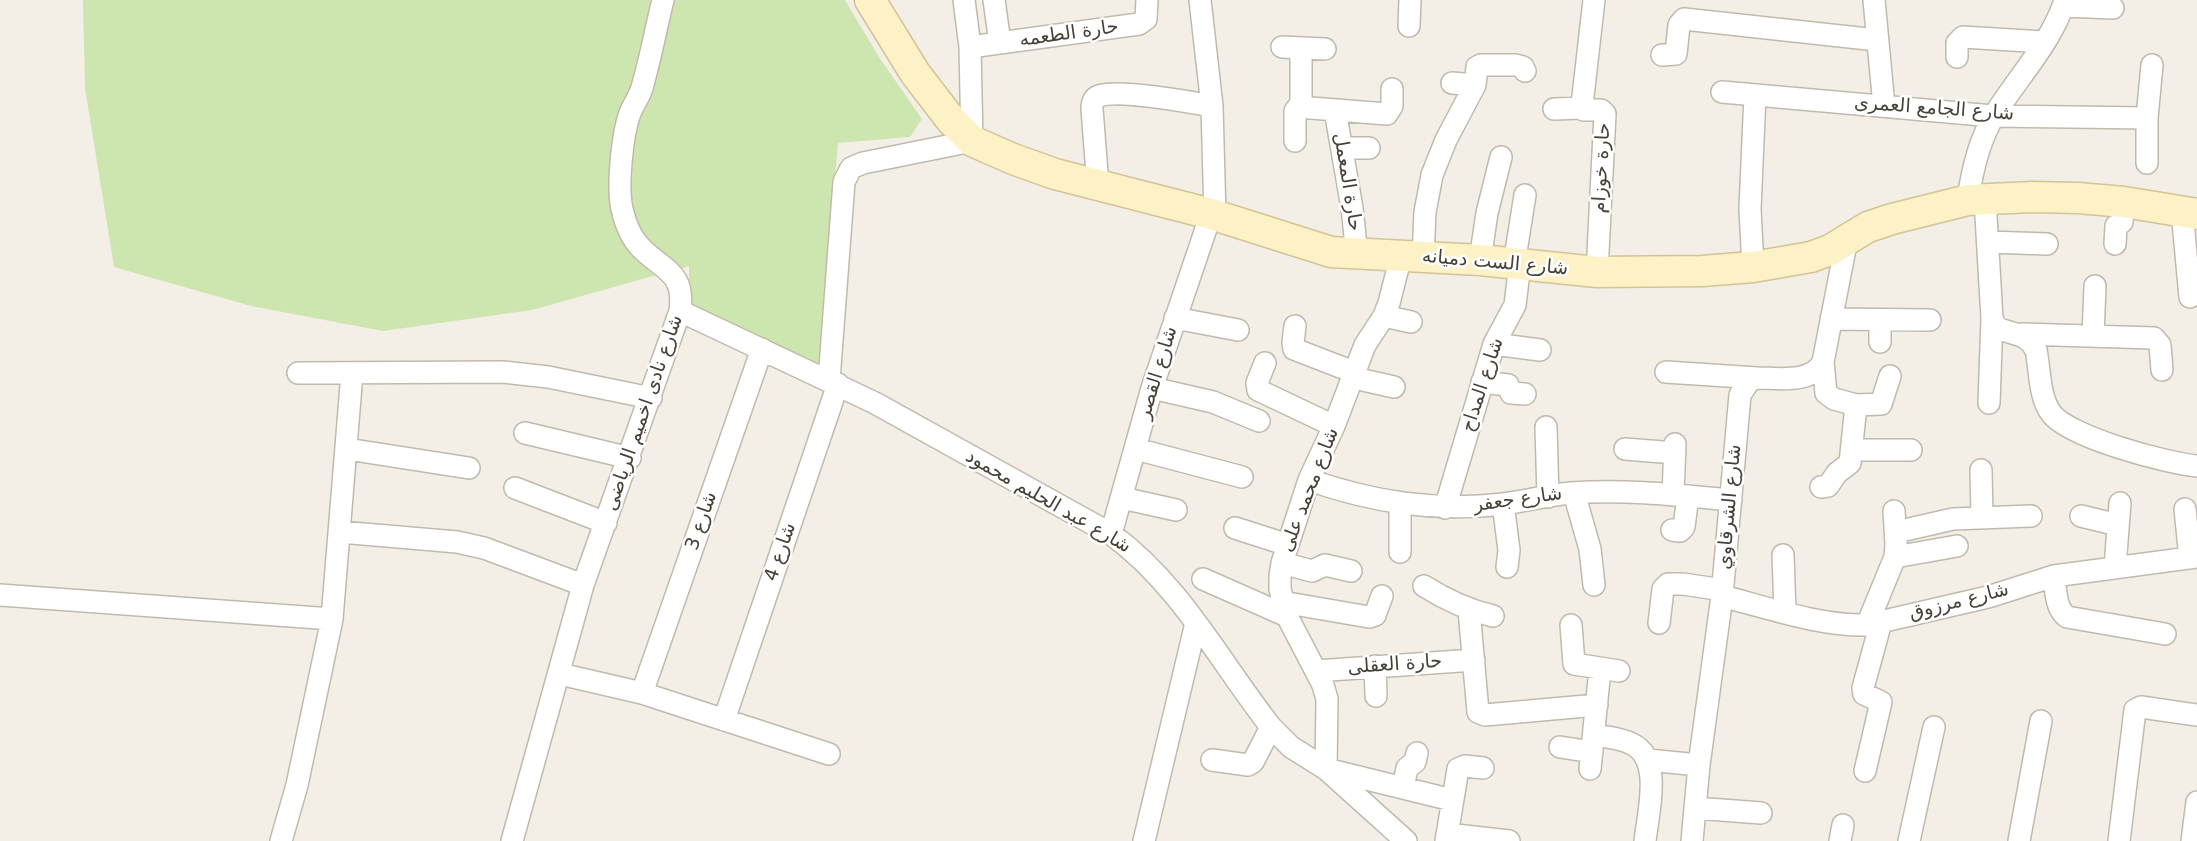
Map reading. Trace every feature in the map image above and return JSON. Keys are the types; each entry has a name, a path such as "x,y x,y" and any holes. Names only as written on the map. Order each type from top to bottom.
{"street":[{"name":"شارع نادى اخميم الرياضى","path":"512,841 583,585 680,311 679,285 673,274 638,245 622,208 620,188 627,125 643,84 663,0"},
{"name":"شارع الست دميانه","path":"870,0 915,73 951,120 972,141 1044,170 1213,215 1331,252 1480,260 1597,272 1702,271 1753,267 1811,257 1830,250 1868,227 1977,200 2078,198 2189,212"},
{"path":"964,0 970,47 972,141"},
{"path":"994,0 1000,43"},
{"name":"حارة الطعمه","path":"970,47 1139,24 1146,19 1147,0"},
{"name":"شارع القصر","path":"1111,534 1152,388 1213,215 1212,106 1200,0"},
{"path":"1409,26 1410,0"},
{"name":"حارة خوزام","path":"1594,0 1585,61 1582,108 1601,110 1605,114 1597,272"},
{"path":"1874,0 1884,106"},
{"path":"1990,403 1992,319 1988,242 1972,171 1993,116 2044,42 2064,3 2113,8"},
{"path":"1662,55 1676,54 1679,25 1684,19 1877,40"},
{"path":"1957,57 1957,43 1964,37 2044,42"},
{"path":"1301,107 1292,47 1325,49"},
{"name":"شارع محمد على","path":"1326,769 1327,699 1285,609 1280,589 1285,554 1309,480 1334,426 1365,345 1384,316 1412,256 1438,158 1438,140 1475,85 1477,67 1520,65 1525,71"},
{"path":"2147,163 2147,118 2152,65"},
{"path":"1452,83 1475,85"},
{"path":"1296,141 1294,111 1301,107 1387,114 1392,106 1392,89"},
{"name":"شارع الجامع العمرى","path":"1722,93 1993,116 2147,118"},
{"path":"1753,267 1750,187 1755,95"},
{"path":"1098,186 1092,109 1092,102 1096,97 1139,96 1212,106"},
{"path":"1554,109 1582,108"},
{"name":"حارة المعمل","path":"1335,110 1343,148 1357,255"},
{"name":"شارع 4","path":"724,720 833,382 844,182 851,168 863,163 972,141"},
{"path":"1343,148 1368,148"},
{"path":"1480,260 1486,213 1500,157"},
{"name":"شارع المداح","path":"1445,508 1494,344 1515,305 1525,195"},
{"path":"2115,244 2116,226 2122,222 2124,202"},
{"path":"2189,212 2190,297"},
{"path":"1847,239 1823,362 1826,393 1834,399 1856,405 1881,404 1890,376"},
{"path":"1988,242 2048,244"},
{"path":"2093,336 2095,286"},
{"name":"شارع عبد الحليم محمود","path":"680,311 833,382 1111,534 1150,566 1196,623 1271,727 1291,747 1326,769 1406,841"},
{"path":"1384,316 1411,322"},
{"path":"1175,318 1238,330"},
{"path":"1831,319 1930,320"},
{"path":"1992,319 1997,328 2022,334 2154,338 2160,345 2162,370"},
{"path":"1880,320 1880,342"},
{"path":"1295,326 1294,349 1355,375 1394,387"},
{"path":"2022,334 2032,342 2036,350 2045,398 2057,421 2129,450 2197,466"},
{"path":"1494,344 1540,350"},
{"name":"شارع 3","path":"642,693 762,349"},
{"path":"1666,372 1756,378 1810,376 1818,371 1823,362"},
{"path":"1265,363 1257,383 1258,390 1334,426"},
{"path":"298,373 503,372 548,377 651,398"},
{"path":"281,841 297,785 332,619 352,373"},
{"name":"شارع الشرقاوي","path":"1692,841 1699,765 1722,593 1740,395 1749,381 1756,378"},
{"path":"1482,382 1508,385 1511,393 1525,394"},
{"path":"1152,388 1213,402 1259,421"},
{"path":"1821,487 1828,486 1837,473 1850,463 1856,405"},
{"path":"1546,427 1548,496"},
{"path":"525,433 630,458"},
{"path":"1625,449 1675,448 1684,527 1672,530"},
{"path":"347,449 469,468"},
{"path":"1136,449 1242,477"},
{"path":"1853,450 1911,450"},
{"path":"1981,470 1982,517"},
{"name":"شارع جعفر","path":"1309,480 1349,494 1400,504 1445,508 1503,504 1574,493 1731,500"},
{"path":"515,488 606,523"},
{"path":"1574,493 1591,556 1594,585"},
{"path":"1122,498 1176,510"},
{"path":"1400,504 1400,552"},
{"path":"1503,504 1509,550 1507,566"},
{"path":"2185,509 2193,558"},
{"path":"2081,516 2119,514 2115,567"},
{"path":"1865,771 1881,702 1864,694 1863,688 1874,623 1895,557 1895,522 1924,524 1982,517 2031,516"},
{"path":"1235,528 1312,571 1325,565 1351,571"},
{"path":"340,532 457,542 484,548 583,585"},
{"path":"1895,557 1957,546"},
{"path":"1783,555 1785,612"},
{"name":"شارع مرزوق","path":"1659,622 1664,589 1668,584 1683,584 1785,612 1847,625 1874,623 1988,597 2054,576 2193,558"},
{"path":"2054,576 2058,606 2061,613 2067,617 2165,634"},
{"path":"1203,579 1285,609 1369,617 1375,615 1382,596"},
{"path":"1424,586 1446,600 1493,616"},
{"path":"0,595 332,619"},
{"path":"1469,610 1477,709 1481,715 1597,705"},
{"path":"1144,841 1196,623"},
{"path":"1571,625 1574,664 1609,670 1597,705 1592,752"},
{"name":"حارة العقلى","path":"1316,671 1474,660"},
{"path":"1374,666 1376,696"},
{"path":"560,674 642,693 829,754"},
{"path":"2119,841 2135,710 2141,707 2197,715"},
{"path":"2020,841 2041,721"},
{"path":"1212,760 1248,765 1271,727"},
{"path":"1909,841 1934,727"},
{"path":"1560,747 1592,752 1634,744 1648,760 1651,777 1645,841"},
{"path":"1403,788 1407,768 1415,762 1417,753"},
{"path":"1648,760 1699,765"},
{"path":"1483,768 1465,766 1458,769 1446,837 1509,841"},
{"path":"1326,769 1452,800"},
{"path":"2192,841 2197,802"},
{"path":"1695,808 1761,813"}],"green space":[{"path":"83,0 845,0 879,57 922,119 910,137 838,143 818,365 689,306 689,266 532,310 383,331 251,306 114,267 85,88"}]}
